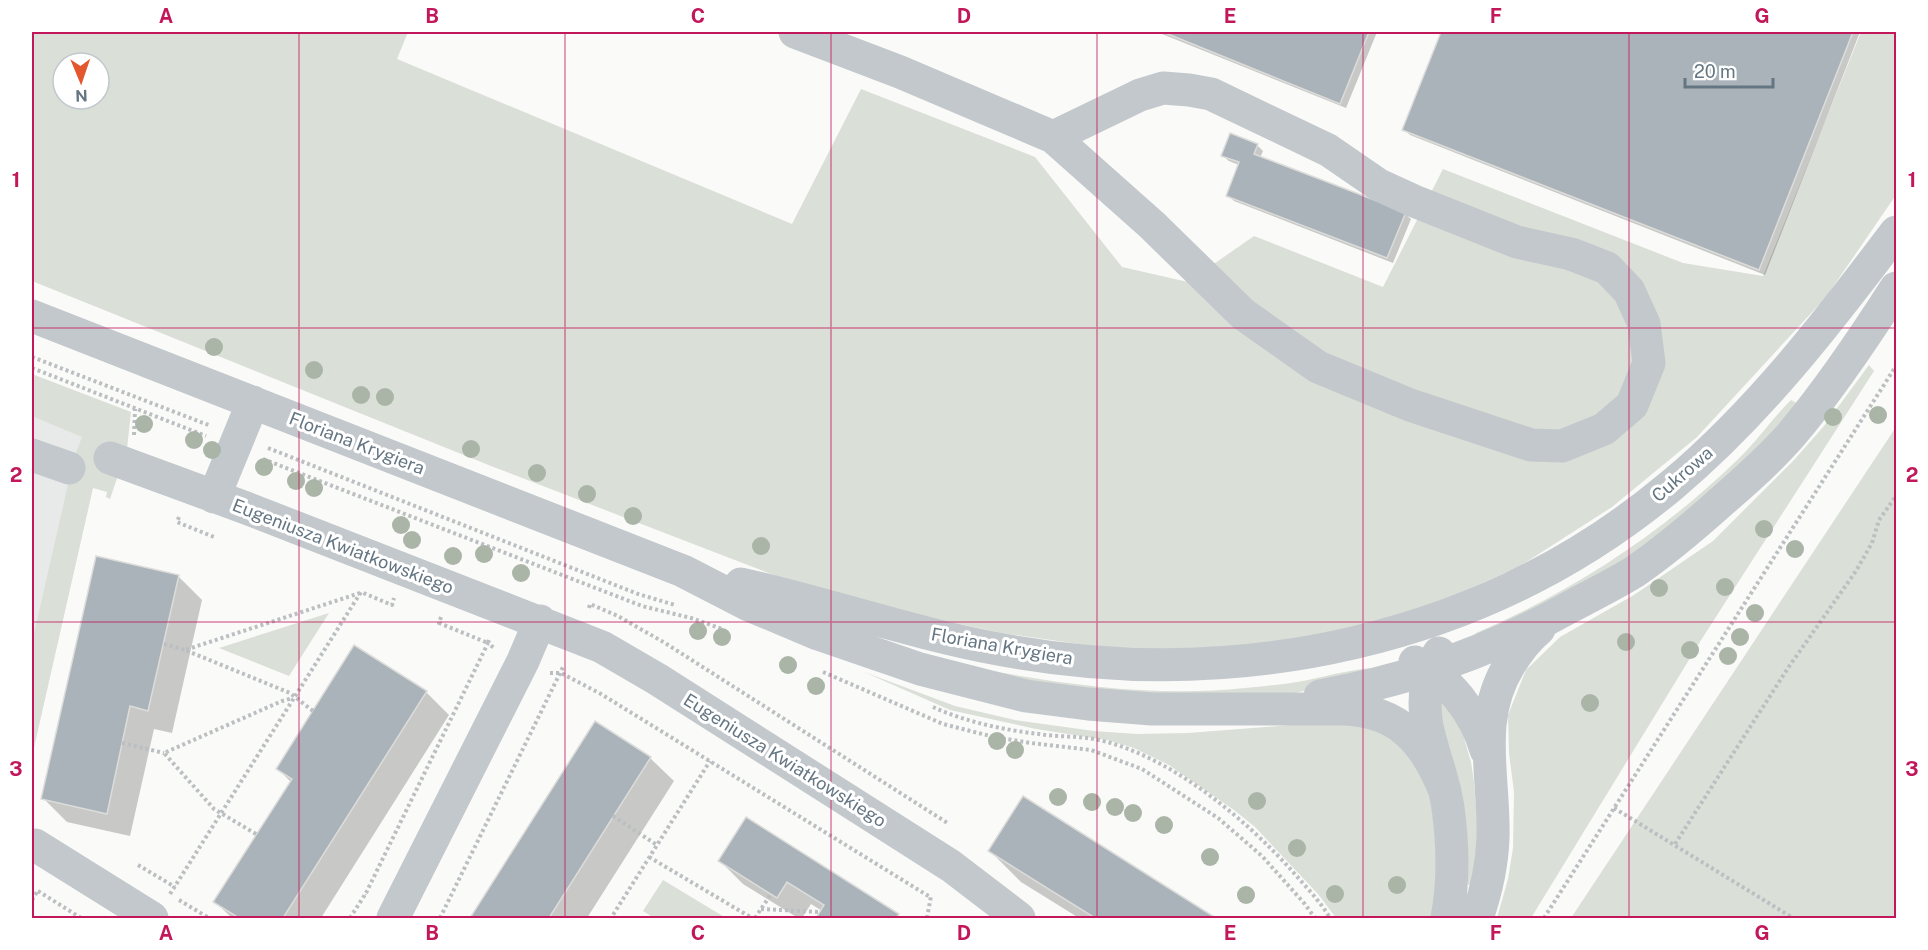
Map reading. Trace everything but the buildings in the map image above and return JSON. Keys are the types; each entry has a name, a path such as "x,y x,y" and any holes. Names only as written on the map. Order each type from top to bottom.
{"street":[{"path":"795,32 900,72 1053,138 1152,225 1244,314 1317,367 1410,405 1531,445 1562,446 1604,429 1632,405 1650,363 1644,324 1629,291 1607,268 1571,254 1516,242 1414,201 1379,184 1328,150 1211,94 1163,88 1140,95 1053,138"},
{"name":"Cukrowa","path":"1447,918 1452,893 1452,839 1445,791 1426,727 1424,703 1429,670 1444,644 1491,597 1550,568 1612,531 1647,505 1704,456 1767,393 1814,341 1896,232"},
{"path":"1429,670 1498,643 1554,617 1634,572 1693,527 1759,468 1806,416 1871,328 1896,288"},
{"name":"Floriana Krygiera","path":"32,316 683,571 749,605 818,634 950,678 1026,696 1152,710 1356,709 1385,716 1417,740 1433,764 1445,791"},
{"name":"Eugeniusza Kwiatkowskiego","path":"214,497 253,402"},
{"name":"Eugeniusza Kwiatkowskiego","path":"110,458 540,621 602,647 657,679 951,866 1019,918"},
{"path":"33,464 69,468"},
{"name":"Floriana Krygiera","path":"683,571 756,587 999,650 1115,663 1234,663 1327,650 1394,633 1491,597"},
{"path":"1477,918 1492,860 1493,812 1488,759 1490,710 1498,684 1518,650 1529,637 1554,617"},
{"path":"393,918 523,661 540,621"},
{"name":"Floriana Krygiera","path":"1327,650 1380,651 1402,657 1429,670"},
{"path":"1429,670 1447,684 1467,710 1483,740 1488,759"},
{"name":"Floriana Krygiera","path":"1232,708 1281,703 1346,691 1429,670"},
{"path":"35,844 152,918"}],"path":[{"path":"32,357 642,606 691,618 725,630"},
{"path":"1544,918 1896,366"},
{"path":"32,368 236,442 638,594 679,606"},
{"path":"1675,844 1788,668 1856,572 1872,543 1879,520 1896,496"},
{"path":"185,650 361,592 392,605 405,570"},
{"path":"208,918 170,894 361,592"},
{"path":"164,644 185,650 290,693 313,711"},
{"path":"812,667 943,724 1022,742 1090,750 1142,769 1218,818 1236,833 1262,856 1315,918"},
{"path":"440,918 561,673 601,694 930,897"},
{"path":"164,753 282,701 294,698"},
{"path":"928,705 1009,730 1110,743 1145,757 1182,778 1237,817 1285,863 1330,918"},
{"path":"122,743 164,753 214,809 256,834"},
{"path":"602,918 612,918 710,761"},
{"path":"1614,808 1793,918"},
{"path":"613,816 657,845"},
{"path":"649,857 754,918 771,894"},
{"path":"138,865 175,887"},
{"path":"38,891 81,918"},
{"path":"761,909 820,912"}],"shaded area":[{"path":"32,32 408,32 397,59 792,224 861,89 1035,157 1122,267 1188,282 1254,236 1383,287 1443,169 1683,263 1763,276 1861,32 1896,32 1896,195 1826,297 1697,437 1612,507 1520,566 1449,598 1377,622 1276,643 1185,652 1100,647 1002,633 810,589 491,466 32,281"},
{"path":"1869,365 1874,371 1703,637 1531,918 1497,918 1508,879 1513,848 1514,792 1509,753 1508,715 1526,670 1560,637 1634,595 1713,541 1794,460 1824,426"},
{"path":"32,374 131,412 127,449 110,499 106,497 107,492 93,488 32,756 32,643 74,458 82,437 32,416"},
{"path":"1791,400 1798,406 1770,440 1609,576 1472,638 1476,633 1579,580 1612,560 1675,515 1733,464"},
{"path":"32,416 104,444 32,756"},
{"path":"1896,427 1896,918 1571,918"},
{"path":"329,613 289,676 219,648"},
{"path":"1376,668 1319,688 1294,693 1069,694 992,671 1086,685 1149,691 1181,691 1277,685"},
{"path":"864,672 955,706 1015,720 1094,731 1137,734 1188,733 1354,722 1383,732 1412,757 1430,796 1437,844 1433,918 1336,918 1318,894 1255,827 1169,765 1134,748 1107,740 1036,729 950,710"},
{"path":"1439,697 1452,710 1471,762 1478,831 1473,879 1469,885 1468,885"},
{"path":"663,880 726,918 654,918 643,911"}]}
